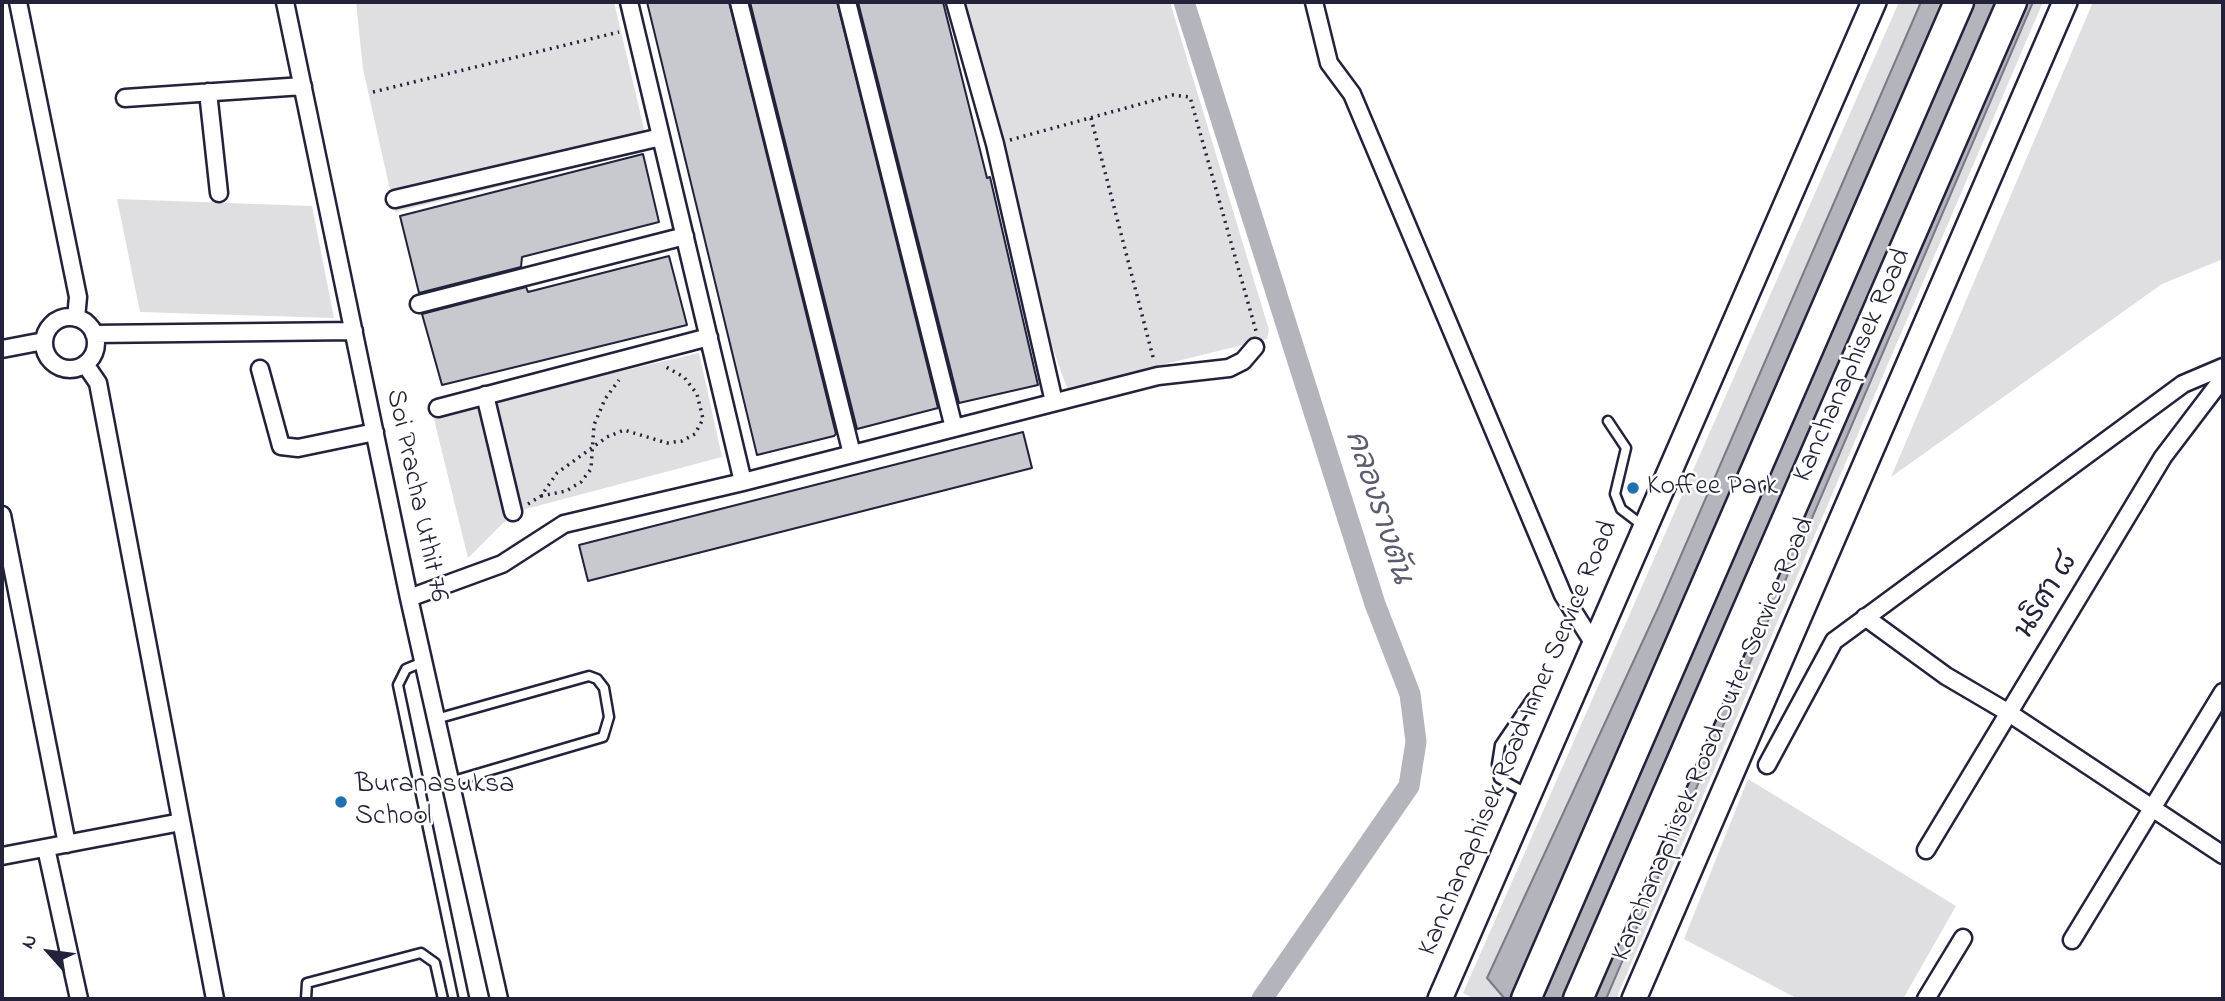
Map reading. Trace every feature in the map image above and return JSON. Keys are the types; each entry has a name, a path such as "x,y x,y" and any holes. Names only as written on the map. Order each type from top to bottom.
{"highway":[{"name":"Kanchanaphisek Road","path":"1526,999 1959,2"},
{"name":"Kanchanaphisek Road","path":"1578,999 2012,2"}],"main road":[{"name":"Kanchanaphisek Road Outer Service Road","path":"1634,999 2065,2"},
{"name":"Kanchanaphisek Road Inner Service Road","path":"1440,999 1869,5"}],"street":[{"path":"18,2 78,297 76,318"},
{"name":"Soi Pracha Uthit 76","path":"285,2 409,598 499,999"},
{"path":"629,2 743,482"},
{"path":"738,2 852,454"},
{"path":"847,2 954,428"},
{"path":"956,2 995,144 1054,402"},
{"path":"1314,2 1329,64 1352,94 1563,595 1594,644"},
{"path":"125,99 303,86"},
{"path":"208,92 219,193"},
{"path":"396,199 662,137"},
{"path":"419,304 685,236"},
{"path":"67,317 76,318 90,327 94,334 95,351 85,364 69,369 54,364 45,350 44,341 51,325 67,317"},
{"path":"94,334 354,331"},
{"path":"438,408 709,337"},
{"path":"2,349 44,341"},
{"path":"409,598 502,564 564,524 743,482 1158,376 1229,368 1243,361 1255,347"},
{"path":"85,364 98,383 215,999"},
{"path":"1768,765 1833,641 2183,384 2223,367"},
{"path":"260,369 281,446 298,449 374,432"},
{"name":"นริศา ๘","path":"1926,850 2163,457 2223,379"},
{"path":"485,395 513,512"},
{"path":"2,515 67,844"},
{"path":"1865,617 1946,677 2009,713 2223,855"},
{"path":"2072,940 2223,692"},
{"path":"2,856 181,822"},
{"path":"46,848 79,999"},
{"path":"1926,999 1963,938"}],"lane":[{"path":"1608,421 1626,449 1615,494 1620,509 1645,527"},
{"path":"423,662 405,669 398,685 464,999"},
{"path":"436,719 589,676 597,679 606,694 608,729 596,741 450,782"},
{"path":"1528,795 1499,778 1497,764 1500,744 1532,698"},
{"path":"306,999 307,983 421,953 435,963 443,999"}],"path":[{"path":"373,92 635,28"},
{"path":"995,144 1173,95 1190,97 1257,335 1255,347"},
{"path":"1091,117 1158,376"},
{"path":"541,496 556,473 607,436 624,430 667,443 682,441 695,434 703,419 698,394 684,377 663,366"},
{"path":"513,512 541,496 566,491 581,482 591,469 594,425 605,399 618,381 629,376"}],"shaded area":[{"path":"356,2 614,2 649,150 395,212 363,69"},
{"path":"960,2 1170,2 1269,330 1267,339 1067,388 1053,349"},
{"path":"1899,2 2043,2 1616,999 1474,999 1463,993"},
{"path":"1921,2 2033,2 1606,999 1505,999 1487,978 1659,606"},
{"path":"2093,2 2223,2 2223,259 2162,284 1891,477"},
{"path":"117,199 312,206 334,318 140,312"},
{"path":"699,353 722,457 526,509 503,523 468,558 433,415"},
{"path":"1748,779 1956,906 1903,999 1798,999 1684,939"}],"building":[{"path":"647,2 729,2 836,434 834,436 757,455"},
{"path":"750,2 837,2 938,408 857,429"},
{"path":"858,2 943,2 987,178 990,177 1038,385 959,403"},
{"path":"643,154 659,222 522,257 521,267 419,293 400,216"},
{"path":"669,256 687,325 442,385 422,314 526,287 528,292"},
{"path":"1023,432 1032,468 588,581 579,545"}],"waterway":[{"name":"คลองรางตัน","path":"1184,2 1375,604 1410,694 1416,742 1409,786 1262,999"}],"place":[{"name":"Koffee Park","path":"1633,488"},
{"name":"Buranasuksa School","path":"341,802"}]}
